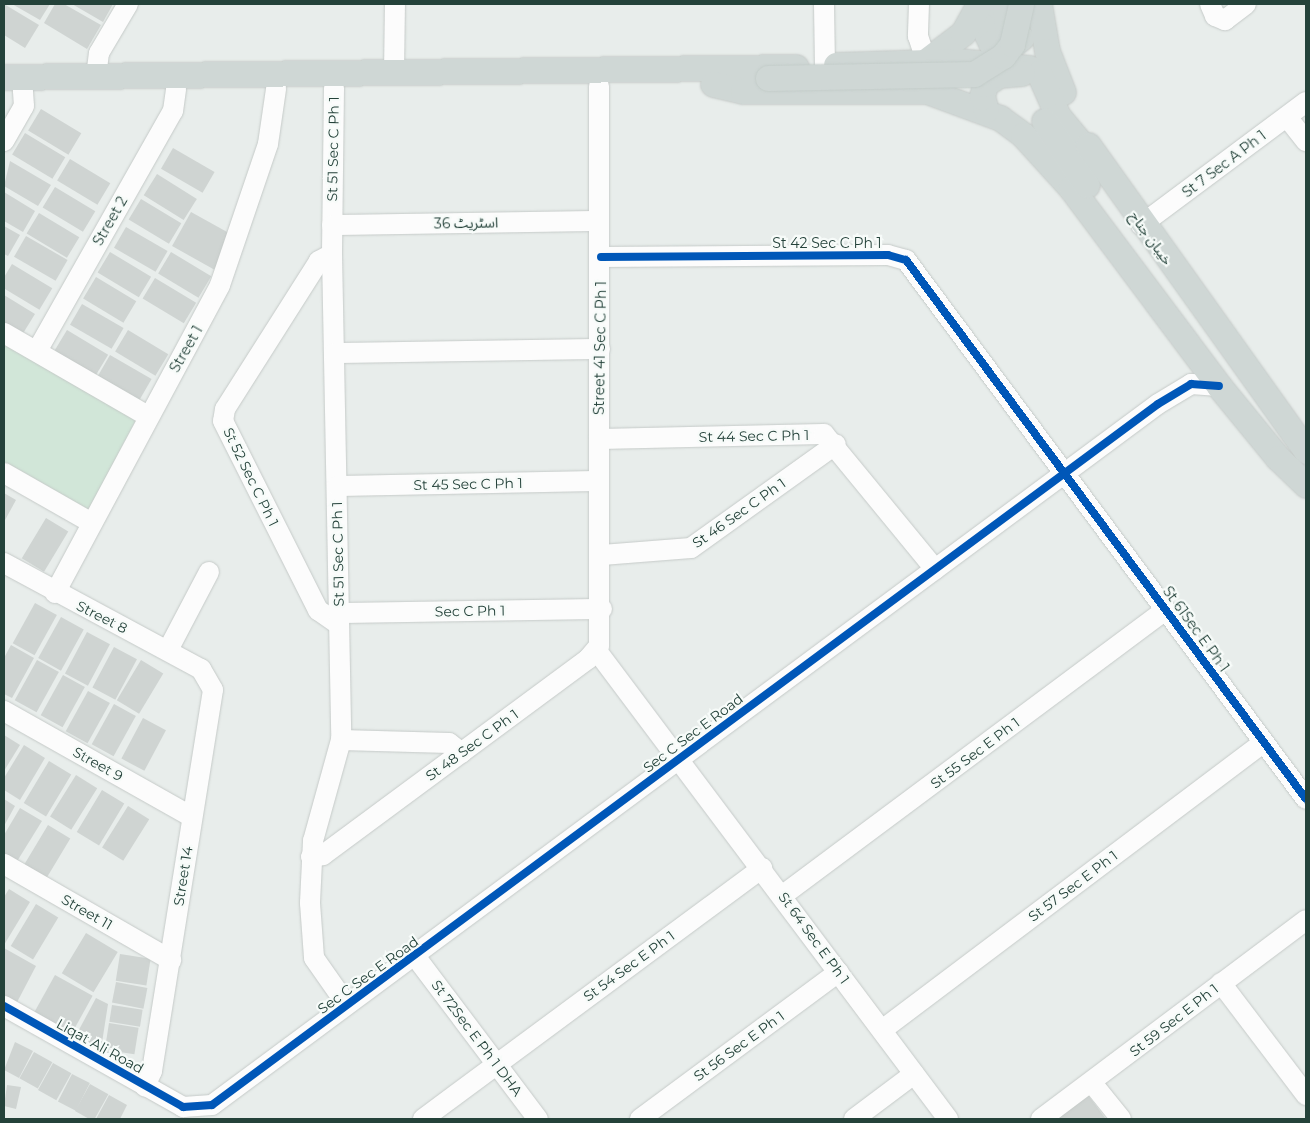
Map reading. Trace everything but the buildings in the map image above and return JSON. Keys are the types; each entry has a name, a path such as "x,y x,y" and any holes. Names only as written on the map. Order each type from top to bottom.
{"main road":[{"path":"926,61 963,33 979,4"},
{"path":"984,4 982,26 988,39 1007,50 1022,35 1027,4"},
{"path":"1005,4 1008,41"},
{"path":"10,86 176,89 598,86 713,84 768,78 974,74 1003,56 1012,44 1021,4"},
{"name":"خیبان جناح","path":"1039,4 1050,59 1094,159 1306,451"},
{"path":"10,86 96,77 825,66 926,61 1027,77"},
{"path":"986,110 982,94 989,80 1027,77 1039,73 1058,116 1094,159"},
{"name":"خیبان جناح","path":"1027,77 1077,171 1306,483"},
{"path":"713,84 743,90 927,92 986,110 1023,135 1044,156 1220,386 1278,458 1306,483"}],"street":[{"path":"96,77 99,53 128,4"},
{"path":"394,73 395,4"},
{"path":"824,4 825,66"},
{"path":"919,4 918,36 926,61"},
{"path":"1210,4 1214,16 1225,20 1246,4"},
{"path":"4,140 24,106 10,86"},
{"name":"Street 41 Sec C Ph 1","path":"598,86 601,257 598,481 602,556 602,609"},
{"name":"St 51 Sec C Ph 1","path":"334,88 332,254 340,740 311,857 314,958 347,1005"},
{"name":"Street 2","path":"37,351 174,111 176,89"},
{"name":"Street 1","path":"55,593 148,416 220,285 268,144 276,89"},
{"name":"St 7 Sec A Ph 1","path":"1141,225 1306,102"},
{"path":"1287,117 1306,141"},
{"name":"اسٹریٹ 36","path":"332,224 599,221"},
{"name":"St 52 Sec C Ph 1","path":"332,254 319,260 225,409 223,421 318,610 338,618"},
{"name":"St 42 Sec C Ph 1","path":"601,257 888,255 906,260 1067,473"},
{"path":"4,333 148,416"},
{"path":"334,352 600,349"},
{"name":"Sec C Sec E Road","path":"1158,404 1186,376 1194,352"},
{"name":"Sec C Sec E Road","path":"181,1113 212,1106 1158,404 1191,384 1220,386"},
{"name":"St 44 Sec C Ph 1","path":"599,439 824,434 836,444 935,569"},
{"name":"St 46 Sec C Ph 1","path":"602,556 691,548 836,444"},
{"name":"St 61Sec E Ph 1","path":"1067,473 1306,799"},
{"path":"4,474 92,523"},
{"name":"St 45 Sec C Ph 1","path":"337,486 598,481"},
{"name":"Street 8","path":"4,563 55,593 168,650 201,669"},
{"path":"168,650 209,572"},
{"path":"597,651 602,609"},
{"name":"Sec C Ph 1","path":"338,618 602,609"},
{"name":"St 55 Sec E Ph 1","path":"784,896 1166,610"},
{"name":"St 64 Sec E Ph 1","path":"597,651 784,896 948,1119"},
{"name":"St 48 Sec C Ph 1","path":"311,857 323,855 597,651"},
{"name":"Street 14","path":"145,1086 152,1071 192,818 213,702 210,680 201,669"},
{"name":"Street 9","path":"4,712 192,818"},
{"path":"340,740 449,743 462,753"},
{"name":"St 57 Sec E Ph 1","path":"882,1030 1264,742"},
{"name":"Street 11","path":"4,864 171,960"},
{"name":"St 54 Sec E Ph 1","path":"423,1119 762,868"},
{"name":"St 59 Sec E Ph 1","path":"1041,1119 1092,1083 1306,920"},
{"name":"St 72Sec E Ph 1 DHA","path":"415,956 538,1119"},
{"name":"St 56 Sec E Ph 1","path":"640,1119 839,972"},
{"path":"1221,983 1306,1095"},
{"name":"Liqat Ali Road","path":"4,1006 145,1086 181,1113"},
{"path":"854,1119 914,1074"},
{"path":"1092,1083 1121,1119"}],"green space":[{"path":"4,344 136,420 86,515 4,469"}],"cycle path":[{"path":"601,257 888,255 906,260 1306,799"},
{"path":"4,1006 183,1107 212,1105 1158,404 1191,384 1219,386"}]}
